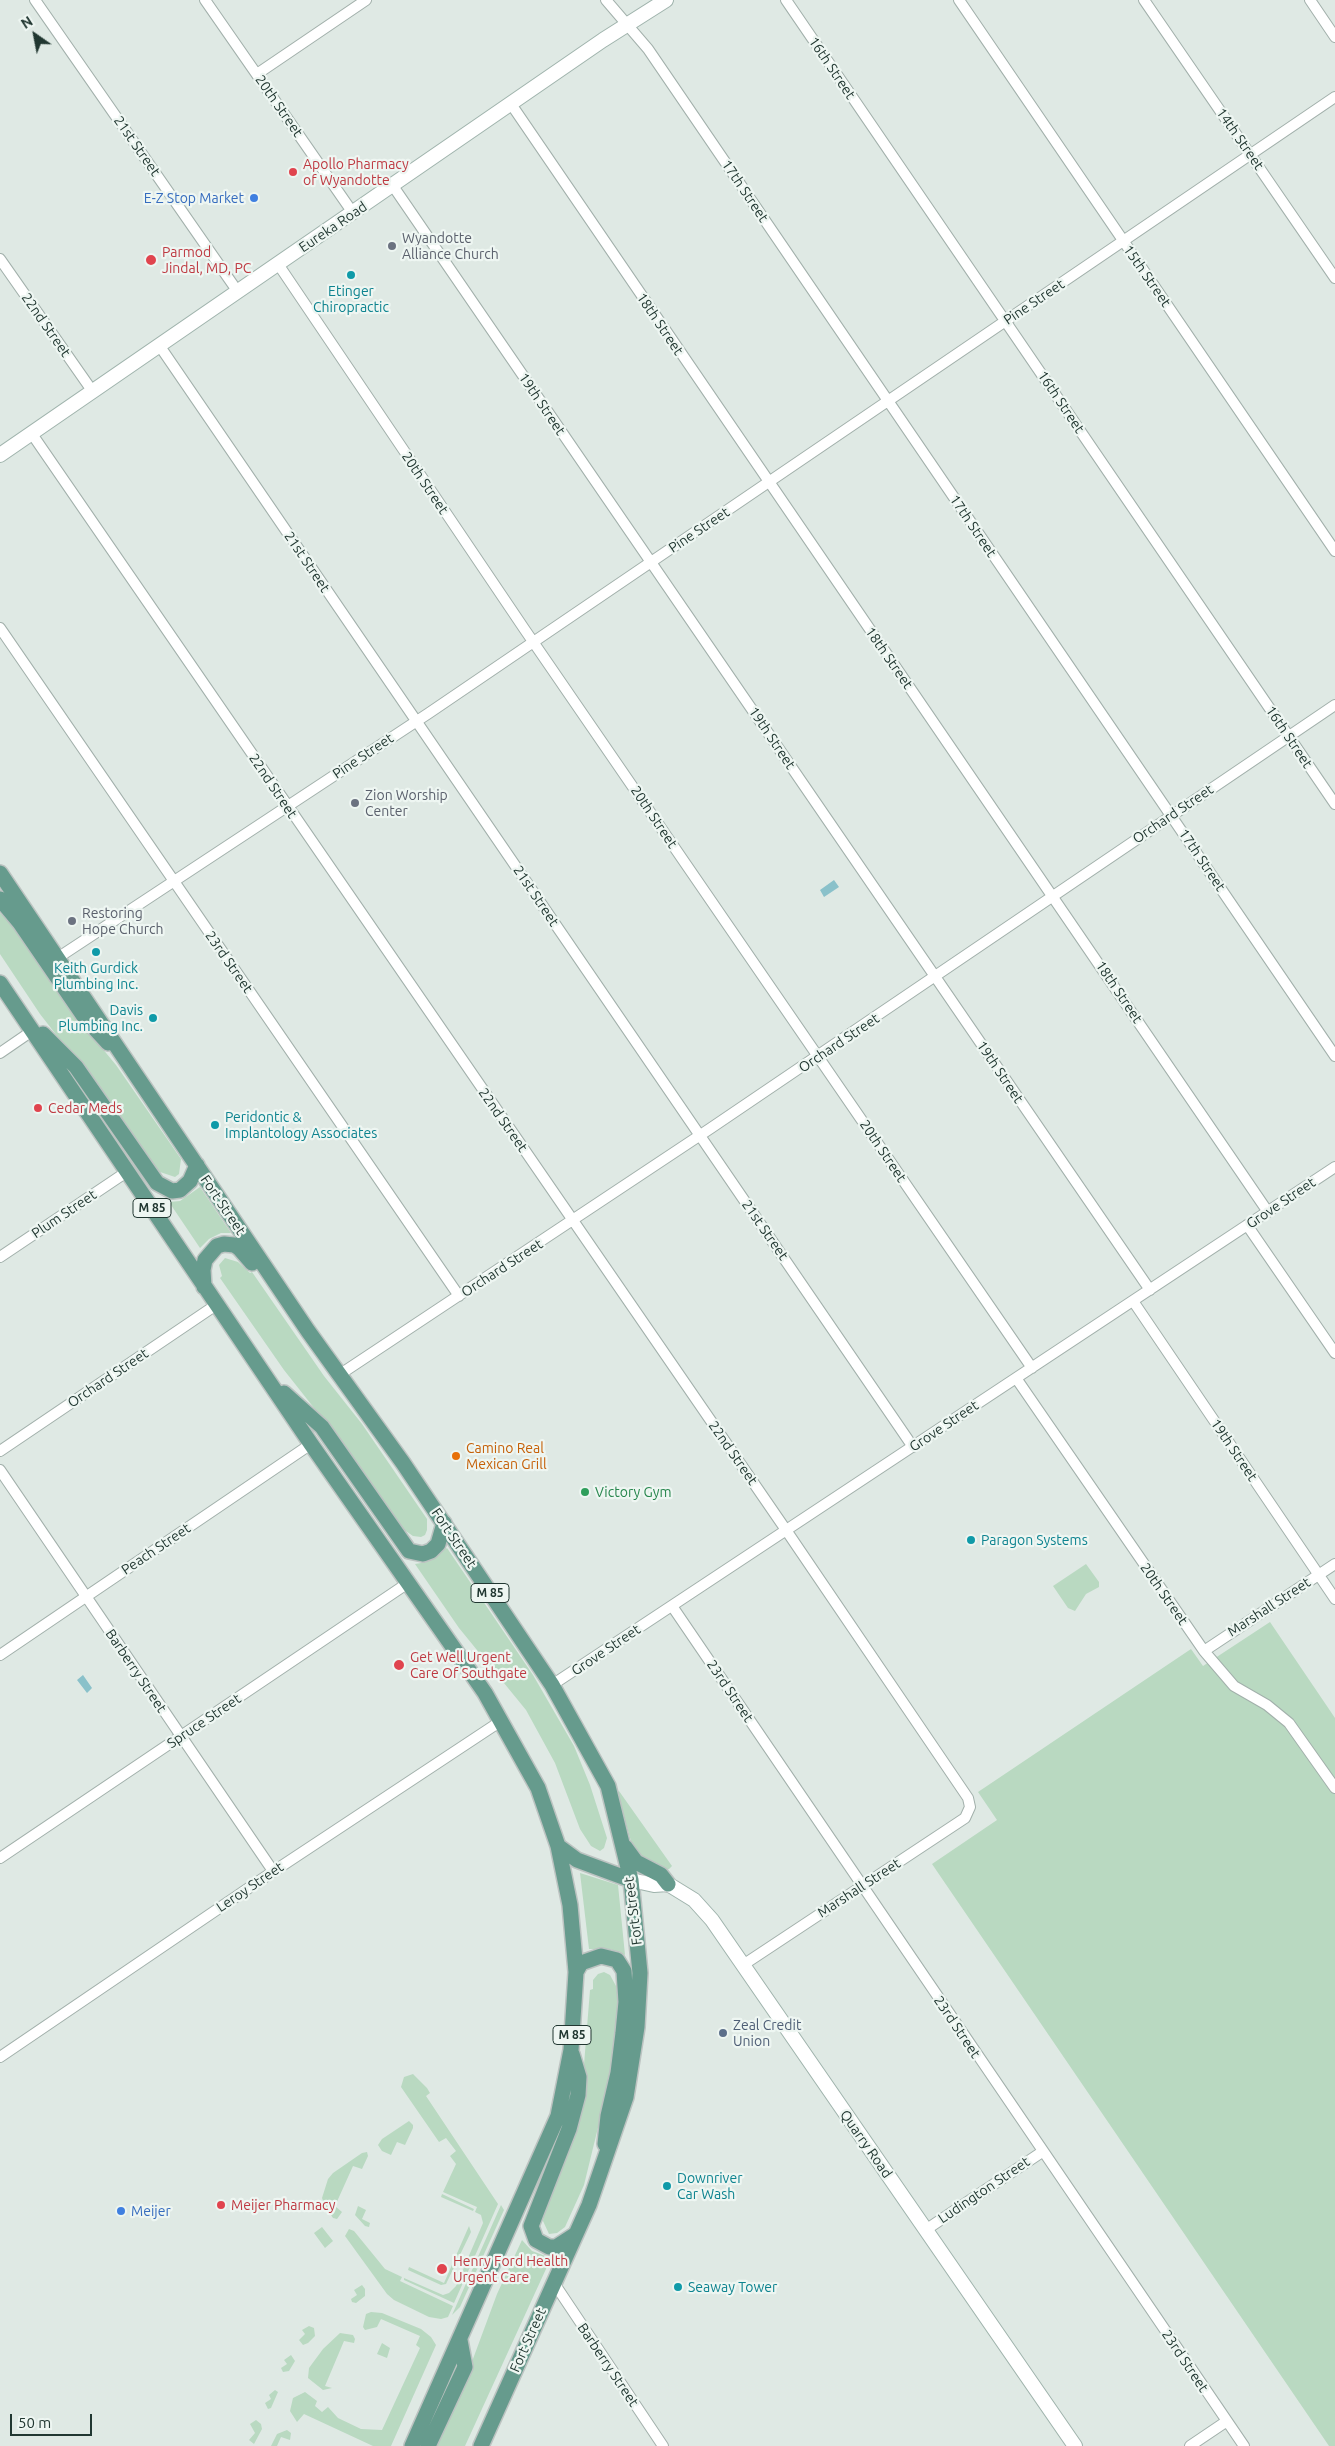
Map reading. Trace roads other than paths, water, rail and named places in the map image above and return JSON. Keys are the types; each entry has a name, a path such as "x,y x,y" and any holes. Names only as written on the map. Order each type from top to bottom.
{"main road":[{"name":"Eureka Road","path":"0,455 627,24 666,0"},
{"name":"Fort Street","path":"0,873 339,1375 370,1416 444,1523 552,1685 608,1786 630,1880 640,1973 636,2027 626,2097 603,2165 576,2234 481,2446"},
{"path":"0,900 20,923 85,1018 104,1041 125,1057"},
{"name":"M 85","path":"0,983 128,1171 216,1305 485,1693 538,1788 558,1846 570,1904 576,1972 571,2050 558,2116 412,2446"},
{"path":"17,1008 76,1067 157,1183 172,1191 180,1190 190,1182 197,1165"},
{"path":"204,1287 203,1270 205,1260 211,1250 224,1244 239,1248 337,1386 357,1408 370,1416"},
{"path":"266,1377 322,1427 409,1551 423,1554 431,1551 438,1544 444,1523"},
{"path":"621,1842 636,1862 661,1876 668,1884"},
{"path":"558,1846 577,1860 630,1880"},
{"name":"Quarry Road","path":"630,1880 654,1885 668,1884 694,1900 706,1913 863,2141 927,2229 1075,2446"},
{"path":"576,1972 581,1963 590,1959 609,1957 621,1965 625,1980 626,2002 623,2033 608,2116 603,2165"},
{"path":"571,2050 579,2078 578,2095 568,2129 532,2226 536,2240 549,2247 556,2247 576,2234"},
{"path":"428,2446 465,2367 460,2340"}],"street":[{"name":"21st Street","path":"35,0 238,292"},
{"name":"20th Street","path":"205,0 353,213"},
{"path":"257,74 366,0"},
{"name":"17th Street","path":"606,0 648,49 1335,1056"},
{"name":"16th Street","path":"786,0 1335,804"},
{"name":"15th Street","path":"959,0 1335,551"},
{"name":"14th Street","path":"1144,0 1335,278"},
{"path":"1310,0 1335,37"},
{"name":"Pine Street","path":"58,957 534,642 769,483 887,400 1335,97"},
{"name":"18th Street","path":"511,104 769,483 1054,896 1268,1212"},
{"name":"19th Street","path":"393,186 1150,1290"},
{"name":"22nd Street","path":"0,259 93,392"},
{"name":"20th Street","path":"278,264 534,642 1032,1368"},
{"name":"21st Street","path":"159,345 913,1447"},
{"name":"22nd Street","path":"32,434 786,1530 968,1798 970,1807"},
{"name":"23rd Street","path":"0,628 459,1296"},
{"name":"Orchard Street","path":"339,1375 818,1057 1171,814 1335,705"},
{"path":"0,1053 32,1031"},
{"name":"Grove Street","path":"552,1685 1335,1167"},
{"name":"Plum Street","path":"0,1257 128,1171"},
{"path":"1247,1226 1335,1353"},
{"name":"19th Street","path":"1133,1301 1335,1599"},
{"name":"Orchard Street","path":"0,1451 216,1305"},
{"name":"20th Street","path":"1016,1378 1204,1651 1234,1686 1267,1705 1289,1723 1335,1788"},
{"name":"Peach Street","path":"0,1655 311,1444"},
{"name":"Barberry Street","path":"0,1470 273,1871"},
{"name":"Marshall Street","path":"1204,1651 1335,1564"},
{"name":"Spruce Street","path":"0,1858 408,1583"},
{"name":"23rd Street","path":"672,1606 1244,2446"},
{"name":"Leroy Street","path":"0,2057 273,1871 501,1721"},
{"name":"Marshall Street","path":"743,1965 965,1818 970,1807"},
{"name":"Ludington Street","path":"927,2229 1042,2152"},
{"name":"Barberry Street","path":"554,2283 663,2446"},
{"path":"1190,2446 1226,2421"}],"water":[{"path":"834,880 839,887 824,897 820,890"},
{"path":"83,1675 92,1688 87,1693 77,1680"}],"place":[{"name":"Apollo Pharmacy of Wyandotte","path":"293,172"},
{"name":"E-Z Stop Market","path":"254,198"},
{"name":"Wyandotte Alliance Church","path":"392,246"},
{"name":"Parmod Jindal, MD, PC","path":"151,260"},
{"name":"Etinger Chiropractic","path":"351,275"},
{"name":"Zion Worship Center","path":"355,803"},
{"name":"Restoring Hope Church","path":"72,921"},
{"name":"Keith Gurdick Plumbing Inc.","path":"96,952"},
{"name":"Davis Plumbing Inc.","path":"153,1018"},
{"name":"Cedar Meds","path":"38,1108"},
{"name":"Peridontic & Implantology Associates","path":"215,1125"},
{"name":"Camino Real Mexican Grill","path":"456,1456"},
{"name":"Victory Gym","path":"585,1492"},
{"name":"Paragon Systems","path":"971,1540"},
{"name":"Get Well Urgent Care Of Southgate","path":"399,1665"},
{"name":"Zeal Credit Union","path":"723,2033"},
{"name":"Downriver Car Wash","path":"667,2186"},
{"name":"Meijer Pharmacy","path":"221,2205"},
{"name":"Meijer","path":"121,2211"},
{"name":"Henry Ford Health Urgent Care","path":"442,2269"},
{"name":"Seaway Tower","path":"678,2287"}]}
